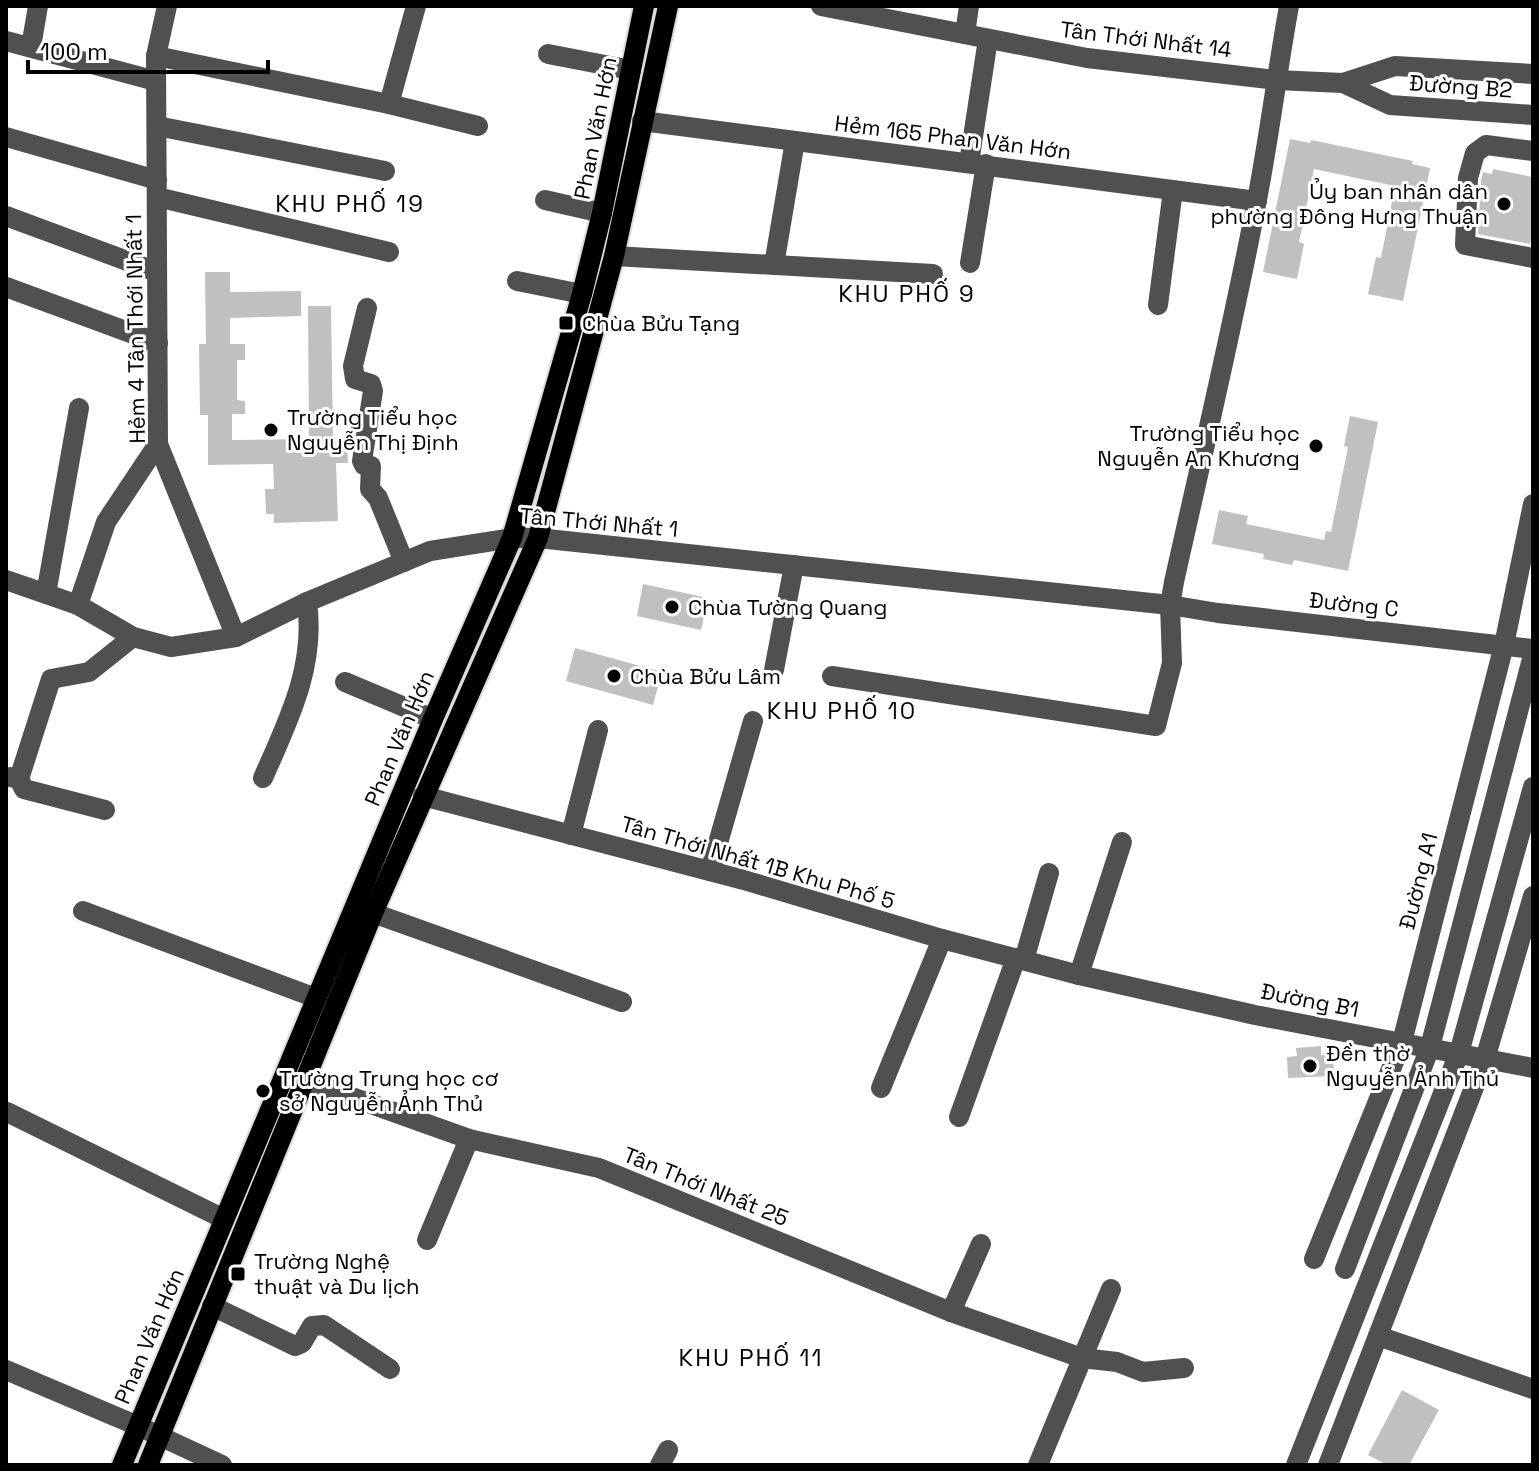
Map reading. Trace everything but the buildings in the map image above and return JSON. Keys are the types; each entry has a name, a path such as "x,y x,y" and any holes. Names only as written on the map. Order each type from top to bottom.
{"main road":[{"name":"Phan Văn Hớn","path":"122,1465 433,719 512,538 582,294 602,213 644,6"},
{"name":"Phan Văn Hớn","path":"148,1465 373,913 538,538 614,256 668,6"}],"street":[{"path":"31,47 38,6"},
{"name":"Hẻm 4 Tân Thới Nhất 1","path":"167,6 156,56 158,444 236,637"},
{"path":"389,104 416,6"},
{"name":"Tân Thới Nhất 14","path":"821,6 1087,58 1276,80"},
{"path":"965,34 969,6"},
{"path":"832,676 1156,726 1172,663 1170,605 1216,404 1257,201 1289,6"},
{"path":"970,263 988,39"},
{"path":"6,41 156,81"},
{"path":"548,54 631,70"},
{"path":"156,56 389,104 478,126"},
{"name":"Đường B2","path":"1276,80 1343,83 1395,66 1533,74"},
{"name":"Đường B2","path":"1343,83 1390,105 1533,115"},
{"name":"Hẻm 165 Phan Văn Hớn","path":"642,121 1257,201"},
{"path":"157,126 385,171"},
{"path":"6,137 157,188 389,252"},
{"path":"774,265 795,141"},
{"path":"1533,151 1486,145 1475,153 1468,178 1465,245 1533,258"},
{"path":"1158,305 1173,190"},
{"path":"545,200 602,213"},
{"path":"6,216 157,272"},
{"path":"614,256 933,274"},
{"path":"517,281 582,294"},
{"path":"6,287 158,343"},
{"path":"367,308 353,366 355,379 371,384 373,391 362,461 364,465 371,466 370,489 378,498 404,562"},
{"path":"46,594 79,408"},
{"path":"78,605 106,522 158,444"},
{"name":"Đường A1","path":"1314,1259 1402,1042 1504,645 1533,504"},
{"name":"Tân Thới Nhất 1","path":"6,580 78,605 133,637 171,647 236,637 307,602 430,551 512,538 538,538 1170,605"},
{"path":"774,670 794,565"},
{"path":"263,778 298,699 310,628 307,602"},
{"name":"Đường C","path":"1170,605 1533,649"},
{"path":"105,810 24,789 13,778 51,679 89,672 133,637"},
{"path":"1345,1269 1430,1047 1533,655"},
{"path":"345,682 433,719"},
{"path":"710,871 753,721"},
{"path":"571,835 598,730"},
{"path":"1296,1465 1459,1053 1533,787"},
{"name":"Tân Thới Nhất 1B Khu Phố 5","path":"423,796 710,871 942,939 1079,975"},
{"path":"1079,975 1122,842"},
{"path":"959,1117 1020,959 1049,873"},
{"path":"1328,1465 1485,1059 1533,896"},
{"path":"83,911 316,998"},
{"path":"373,913 622,1002"},
{"path":"881,1088 942,939"},
{"name":"Đường B1","path":"1079,975 1255,1015 1533,1068"},
{"name":"Tân Thới Nhất 25","path":"304,1080 469,1139 599,1168 951,1312 1082,1358 1117,1362 1143,1372 1184,1368"},
{"path":"7,1112 224,1219"},
{"path":"427,1240 469,1139"},
{"path":"951,1312 981,1244"},
{"path":"1038,1465 1111,1289"},
{"path":"212,1306 295,1346 302,1343 312,1326 324,1325 390,1369"},
{"path":"1378,1336 1533,1389"},
{"path":"6,1370 222,1465"}],"place":[{"name":"Ủy ban nhân dân phường Đông Hưng Thuận","path":"1504,204"},
{"name":"Chùa Bửu Tạng","path":"566,323"},
{"name":"Trường Tiểu học Nguyễn Thị Định","path":"271,430"},
{"name":"Trường Tiểu học Nguyễn An Khương","path":"1316,446"},
{"name":"Chùa Tường Quang","path":"672,607"},
{"name":"Chùa Bửu Lâm","path":"614,676"},
{"name":"Đền thờ Nguyễn Ảnh Thủ","path":"1310,1066"},
{"name":"Trường Trung học cơ sở Nguyễn Ảnh Thủ","path":"263,1091"},
{"name":"Trường Nghệ thuật và Du lịch","path":"238,1274"}],"district":[{"name":"KHU PHỐ 19","path":"350,204"},
{"name":"KHU PHỐ 9","path":"907,294"},
{"name":"KHU PHỐ 10","path":"842,711"},
{"name":"KHU PHỐ 11","path":"751,1358"}]}
